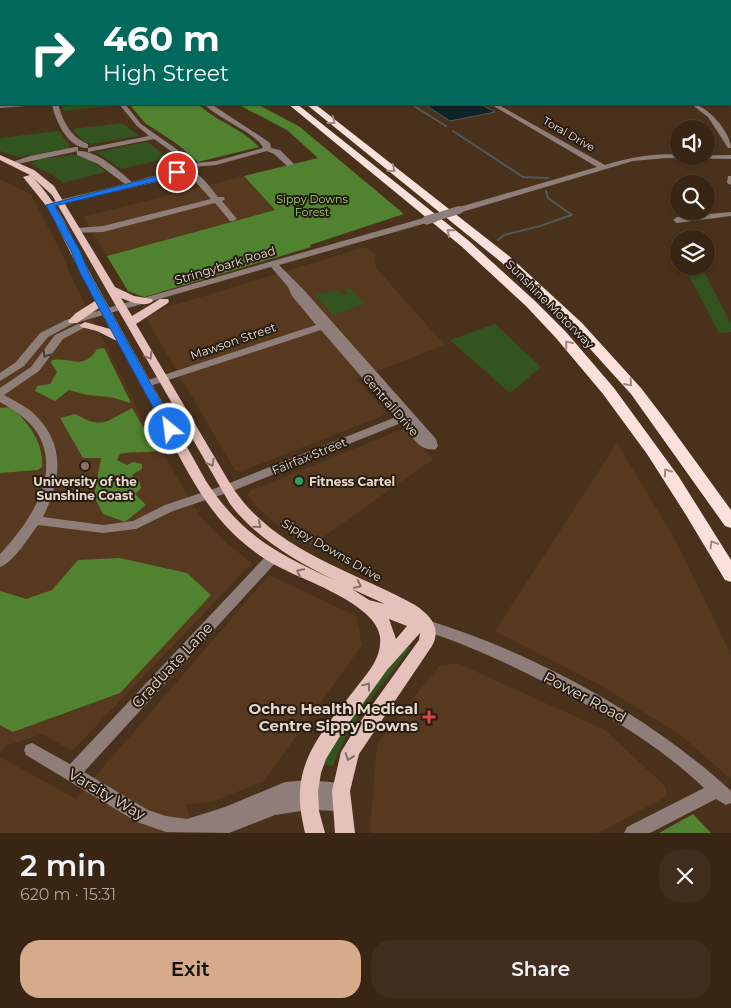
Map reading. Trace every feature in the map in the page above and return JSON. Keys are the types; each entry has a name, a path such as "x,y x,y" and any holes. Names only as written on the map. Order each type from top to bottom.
{"highway":[{"name":"Sunshine Motorway","path":"291,105 493,270 560,335 610,393 660,462 694,513 731,575"},
{"name":"Sunshine Motorway","path":"311,105 505,259 566,315 603,354 646,405 731,522"}],"main road":[{"name":"Sippy Downs Drive","path":"0,158 30,171 44,181 61,202 226,489 246,514 274,538 349,581 414,613 427,626"},
{"path":"0,164 30,180 42,192 208,496 230,523 273,557 360,600 427,626"},
{"path":"111,289 132,299 148,301"},
{"path":"73,321 78,315 91,309 100,301"},
{"path":"130,323 138,316 164,301"},
{"path":"86,325 100,328 121,339"},
{"path":"360,600 378,615 386,630 388,647 380,669"},
{"path":"315,833 308,795 313,766 321,750 380,669 413,630 420,626 427,626"},
{"path":"345,833 341,797 345,767 354,744 426,642 429,633 427,626"}],"street":[{"path":"0,106 12,105"},
{"path":"54,105 65,130 77,149"},
{"path":"117,105 128,121 199,168 218,199"},
{"path":"123,105 133,119 182,163 185,171 196,177 236,219"},
{"path":"208,105 222,117 258,137 267,145 267,150"},
{"name":"Toral Drive","path":"496,105 605,167"},
{"path":"695,105 710,116 731,146"},
{"path":"13,163 77,149 90,150 153,138"},
{"path":"77,149 90,150 130,185"},
{"path":"50,205 267,150 277,152 290,164"},
{"name":"Stringybark Road","path":"715,156 730,156"},
{"name":"Stringybark Road","path":"123,310 164,301 605,167 630,162 670,159"},
{"path":"731,178 731,183"},
{"path":"80,235 218,199"},
{"path":"715,216 731,214"},
{"name":"Stringybark Road","path":"108,315 148,301 275,266"},
{"name":"Central Drive","path":"275,266 293,286 295,294 326,325 406,417"},
{"path":"0,378 20,364 44,335 73,321 108,315"},
{"path":"0,393 35,369 59,337 69,330 108,315"},
{"name":"Mawson Street","path":"146,384 326,325"},
{"path":"0,397 32,418 42,429 51,447 53,462 52,480 45,503 20,541 0,562"},
{"name":"Fairfax Street","path":"35,520 92,528 122,528 142,522 169,508 208,496 406,417"},
{"name":"Graduate Lane","path":"72,773 273,557"},
{"name":"Power Road","path":"427,626 461,636 510,658 621,715 667,746 722,793 633,833"},
{"name":"Varsity Way","path":"32,750 143,816 166,824 187,827 198,832 215,829 308,795 341,797"}],"shaded area":[{"path":"244,176 275,210 107,256 83,217"},
{"name":"University of the Sunshine Coast","path":"0,179 31,194 141,416 200,516 226,543 252,563 72,751 42,734 6,746 0,753"},
{"path":"365,247 375,254 376,268 445,345 356,379 386,412 382,416 240,472 235,470 146,318 165,308"},
{"path":"405,428 433,459 312,545 284,531 255,505 248,495 250,491"},
{"path":"617,443 677,543 731,655 731,779 679,734 600,685 495,631"},
{"path":"269,575 356,616 362,645 264,781 214,801 186,805 195,833 0,833 0,757 76,799"},
{"path":"457,663 605,730 665,786 667,796 598,833 371,833 377,744 439,666"}],"green space":[{"path":"110,105 110,106 64,111 62,106"},
{"path":"199,105 213,116 245,135 259,147 198,162 177,144 145,123 131,106"},
{"name":"Sippy Downs Forest","path":"239,105 259,105 300,127 404,214 310,245 311,247 144,297 128,291 107,256 275,210 244,176 318,158 287,130"},
{"path":"122,123 140,136 91,144 83,141 72,129"},
{"path":"58,131 69,144 69,148 19,157 0,151 0,138"},
{"path":"145,142 168,158 121,169 97,152"},
{"path":"77,155 88,159 106,172 63,183 53,175 30,164 39,159"},
{"path":"689,275 706,275 731,324 731,332 719,333"},
{"path":"349,288 365,304 333,315 315,295 337,290 342,295 348,294 344,289"},
{"path":"495,324 541,367 510,393 450,340"},
{"path":"104,348 131,403 110,397 87,395 69,390 55,401 35,391 37,386 50,384 57,372 51,363 52,360 77,362 87,360 97,349"},
{"path":"11,407 24,420 38,442 41,450 42,467 38,470 0,473 0,408"},
{"path":"132,408 157,451 120,454 117,460 127,465 133,462 142,464 142,469 133,474 132,480 140,482 141,488 135,494 146,505 125,522 103,514 94,496 101,458 83,458 60,418 75,414 92,422 99,423 110,420"},
{"path":"120,558 187,573 211,595 120,693 13,732 0,725 0,591 26,599 52,590 78,560"},
{"path":"406,645 411,647 357,719 333,766 323,764 343,728"},
{"path":"693,814 711,833 659,833"}],"water":[{"path":"426,105 482,105 495,112 450,121"}],"waterway":[{"path":"413,105 446,126"},
{"path":"453,131 523,177 548,178"},
{"path":"498,240 504,235 540,226 572,215 548,198 546,191"}],"place":[{"name":"University of the Sunshine Coast","path":"85,466"},
{"name":"Fitness Cartel","path":"299,481"},
{"name":"Ochre Health Medical Centre Sippy Downs","path":"429,717"}],"route":[{"path":"170,429 50,205 177,172"}]}
